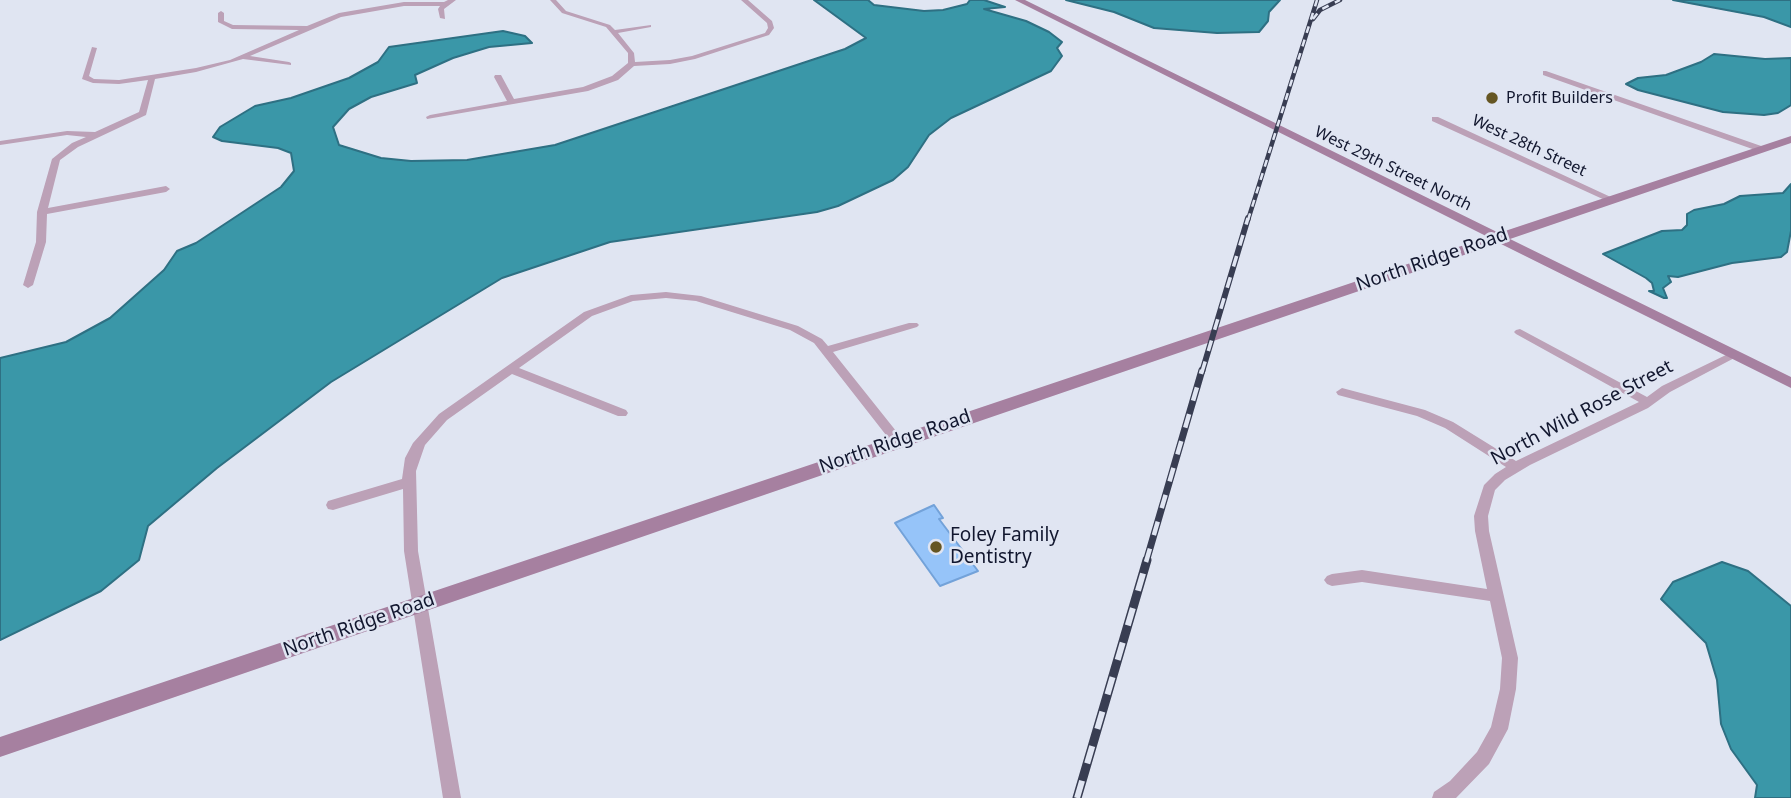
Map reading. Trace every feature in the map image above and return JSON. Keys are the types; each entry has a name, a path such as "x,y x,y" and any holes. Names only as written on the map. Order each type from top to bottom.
{"main road":[{"name":"West 29th Street North","path":"1019,0 1791,383"},
{"name":"North Ridge Road","path":"0,747 1791,139"}],"street":[{"path":"443,18 441,9 453,0"},
{"path":"553,0 565,12 604,24 631,53 632,64"},
{"path":"430,117 598,85 623,73 632,64 682,61 766,34 771,28 770,22 744,0"},
{"path":"94,48 85,75 88,80 108,82 152,77 209,67 243,57 330,18 413,3 446,4"},
{"path":"221,13 220,22 230,26 305,28"},
{"path":"613,32 649,26"},
{"path":"243,57 289,64"},
{"path":"1546,73 1761,149"},
{"path":"28,285 41,242 41,212 56,159 65,150 143,113 152,77"},
{"path":"498,77 512,102"},
{"name":"West 28th Street","path":"1435,119 1611,199"},
{"path":"0,143 67,133 97,135"},
{"path":"41,212 166,189"},
{"path":"452,798 411,551 412,458 430,429 588,314 615,302 649,295 697,298 794,328 818,341 828,350 898,441"},
{"path":"828,350 913,325"},
{"path":"1520,332 1648,402"},
{"name":"North Wild Rose Street","path":"1441,798 1456,787 1483,758 1499,729 1508,689 1510,658 1481,516 1489,488 1516,467 1648,402 1734,355"},
{"path":"510,369 622,413"},
{"path":"1342,392 1421,413 1449,425 1516,467"},
{"path":"333,505 410,482"},
{"path":"1332,580 1362,576 1496,596"}],"water":[{"path":"814,0 868,0 874,5 924,11 943,10 967,4 970,0 984,0 1005,7 984,9 1026,21 1049,32 1062,42 1057,48 1062,56 1051,71 951,118 929,135 908,167 893,180 838,206 817,212 610,242 502,278 331,382 217,468 148,526 139,560 101,591 0,640 0,358 66,342 110,318 164,270 177,251 196,243 281,187 294,171 291,153 278,148 222,141 213,137 220,127 255,106 291,98 349,78 378,62 389,47 503,31 525,36 532,43 489,47 453,58 415,75 417,83 371,97 349,109 333,127 339,145 381,158 411,161 467,160 555,145 845,49 866,38"},
{"path":"1066,0 1280,0 1269,12 1268,21 1259,32 1217,33 1154,28 1114,12"},
{"path":"1673,0 1791,0 1791,27 1764,17"},
{"path":"1714,54 1765,59 1791,58 1791,105 1778,113 1764,115 1723,112 1638,90 1626,84 1638,78 1666,75 1701,62"},
{"path":"1791,184 1791,231 1787,252 1781,257 1732,263 1678,277 1668,276 1671,282 1663,288 1667,298 1664,298 1649,291 1654,291 1652,283 1646,278 1603,254 1662,231 1682,230 1687,225 1687,214 1694,210 1724,204 1740,196 1783,193"},
{"path":"1722,562 1748,571 1791,606 1791,798 1755,798 1757,785 1731,749 1721,724 1717,680 1706,643 1661,599 1673,582"}],"building":[{"name":"Foley Family Dentistry","path":"934,505 943,518 939,519 978,571 940,586 895,523"}],"railway":[{"path":"1248,220 1317,0"},
{"path":"1313,19 1320,10 1340,0"},
{"path":"1202,372 1248,218"},
{"path":"1146,562 1202,370"},
{"path":"1077,798 1147,560"}],"place":[{"name":"Profit Builders","path":"1492,98"},
{"name":"Foley Family Dentistry","path":"936,547"}]}
